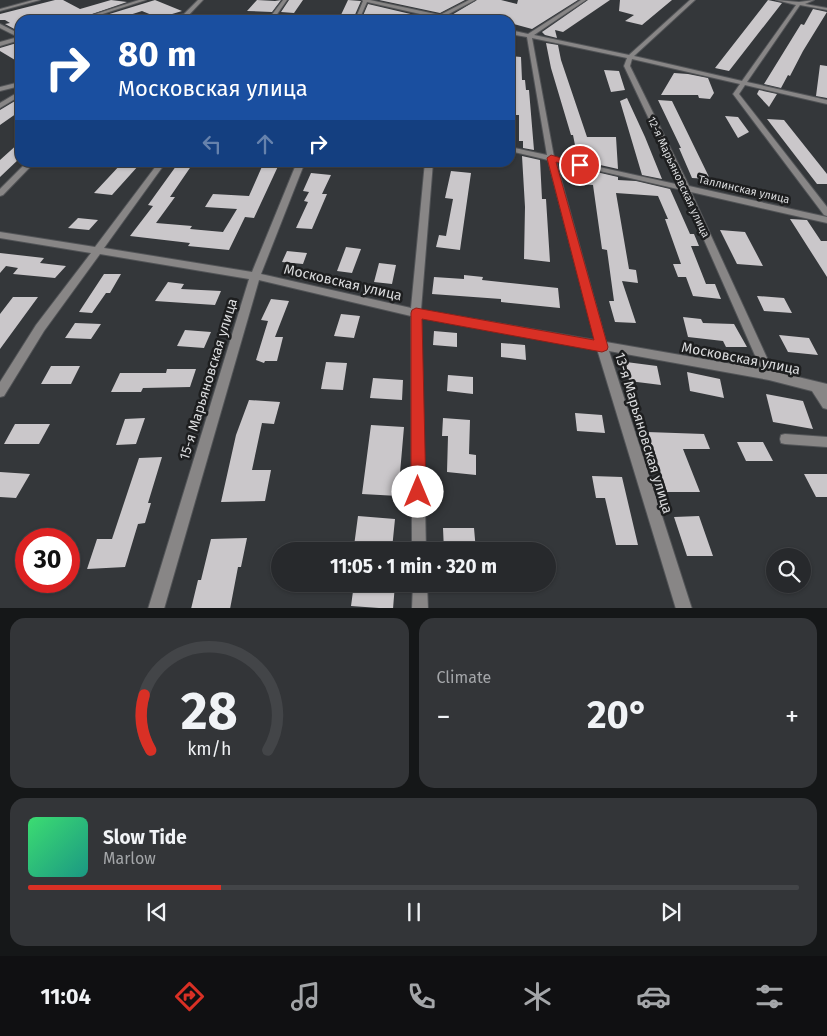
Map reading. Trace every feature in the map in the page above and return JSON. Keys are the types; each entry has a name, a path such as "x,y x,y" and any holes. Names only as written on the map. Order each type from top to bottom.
{"street":[{"path":"0,10 38,0"},
{"path":"95,15 144,0"},
{"path":"187,15 201,0"},
{"path":"274,15 285,0"},
{"path":"360,15 365,0 428,15"},
{"path":"446,15 474,0"},
{"path":"529,36 584,0"},
{"path":"630,57 693,0"},
{"path":"778,0 816,6 827,10"},
{"path":"816,6 811,1 799,4 736,94 827,213"},
{"path":"0,26 15,34"},
{"path":"515,33 827,102"},
{"name":"13-я Марьяновская улица","path":"529,36 551,158 602,347 684,608"},
{"path":"0,44 15,39"},
{"name":"12-я Марьяновская улица","path":"630,57 627,66 685,187 769,375"},
{"path":"0,89 15,85"},
{"path":"0,106 15,97"},
{"name":"Таллинская улица","path":"515,150 827,220"},
{"path":"0,193 27,167"},
{"path":"0,392 40,328 159,167"},
{"name":"15-я Марьяновская улица","path":"156,608 254,276 300,167"},
{"path":"419,542 416,313 429,167"},
{"name":"Московская улица","path":"0,235 254,276 416,313 769,375 822,388"},
{"path":"822,388 827,404"},
{"path":"420,592 420,608"}],"lane":[{"path":"785,438 827,442"}],"building":[{"path":"55,0 63,0 80,9 111,0 127,2 89,15 15,15 15,29 5,24 10,23 0,20 0,14"},
{"path":"155,0 182,11 169,15 152,15 142,11 130,15 106,15"},
{"path":"257,0 281,0 272,12 247,11"},
{"path":"289,0 303,0 294,13 281,12"},
{"path":"348,0 361,1 355,15 341,15"},
{"path":"379,0 465,0 440,13"},
{"path":"477,0 501,0 517,4 518,0 578,0 532,29 515,24 515,15 452,15"},
{"path":"588,0 610,0 563,32 555,30 557,38 545,35 542,32"},
{"path":"620,0 672,0 642,25 625,21 634,15 619,11"},
{"path":"768,0 782,3 729,71 715,68"},
{"path":"368,4 415,15 363,15"},
{"path":"813,9 827,12 790,76 788,75 781,88 764,84 801,24 804,25"},
{"path":"546,43 558,45 561,60 587,137 616,137 618,169 578,160 573,135 571,135 551,68"},
{"path":"15,44 15,60 0,51 0,48"},
{"path":"515,56 521,57 522,80 525,80 526,90 529,90 534,150 523,148 523,141 519,141 519,115 516,115"},
{"path":"820,65 827,66 827,98 816,96"},
{"path":"604,70 619,71 625,90 611,92"},
{"path":"674,73 708,78 714,93 710,99 699,98 698,95 661,95"},
{"path":"759,90 777,94 769,107 757,94"},
{"path":"627,98 662,179 642,175 620,101"},
{"path":"658,100 672,101 710,179 692,178 679,148 681,148"},
{"path":"15,101 15,114 0,125 0,110"},
{"path":"725,116 738,117 749,132 738,138"},
{"path":"767,119 784,120 827,174 827,184 817,184"},
{"path":"15,146 15,163 0,177 0,160"},
{"path":"522,156 540,160 542,199 546,199 550,262 524,259 525,207"},
{"path":"118,167 137,167 112,195 94,193"},
{"path":"175,167 191,167 170,197 175,197 156,223 192,226 190,229 223,232 237,209 205,207 213,194 249,196 262,167 278,167 254,218 245,217 229,250 188,246 190,243 130,236 153,206 148,205"},
{"path":"579,168 618,177 618,180 636,181 670,189 690,234 694,234 699,246 691,246 706,284 715,284 721,299 693,296 686,277 678,277 673,264 681,264 665,219 668,219 658,196 616,193 629,269 636,270 638,283 622,281 636,323 615,322 609,301 614,301 607,250 602,249 593,185 581,184"},
{"path":"451,171 471,173 460,250 436,247 439,235 446,236 453,199 445,198"},
{"path":"311,173 331,175 322,194 327,194 312,229 296,228 308,202 304,201 309,192 303,191"},
{"path":"78,218 98,220 89,230 68,228"},
{"path":"790,219 807,220 821,241 827,241 827,277"},
{"path":"720,230 745,232 763,266 737,264"},
{"path":"346,247 361,249 352,273 337,271"},
{"path":"287,251 307,253 303,264 282,262"},
{"path":"0,253 44,258 40,263 66,266 55,278 13,274 18,268 6,266 0,273"},
{"path":"379,263 396,265 392,284 374,282"},
{"path":"104,274 121,274 110,293 106,293 92,313 79,312"},
{"path":"464,275 483,277 482,280 558,288 560,308 501,302 501,299 432,294 434,277 464,279"},
{"path":"168,282 184,284 181,289 221,291 215,305 155,301"},
{"path":"757,296 784,298 792,313 764,311"},
{"path":"13,297 38,297 0,349 0,314"},
{"path":"271,299 289,301 275,337 283,337 277,361 265,361 264,363 256,360 268,321 261,320"},
{"path":"341,314 360,316 354,338 334,336"},
{"path":"683,317 701,319 703,323 734,324 747,347 726,347 723,341 688,337"},
{"path":"75,323 101,324 91,339 65,338"},
{"path":"185,330 211,332 204,348 177,346"},
{"path":"434,331 457,333 457,347 433,345"},
{"path":"779,335 809,338 818,355 788,352"},
{"path":"501,343 525,345 526,360 501,357"},
{"path":"326,362 347,363 343,390 321,389"},
{"path":"626,362 657,366 661,385 629,381"},
{"path":"51,366 80,366 71,384 41,384"},
{"path":"167,369 196,369 190,387 143,388 141,392 111,392 120,373 166,373"},
{"path":"687,372 720,379 724,398 690,391"},
{"path":"448,375 473,377 473,394 447,391"},
{"path":"373,378 403,380 402,400 370,398"},
{"path":"766,394 803,401 813,429 773,422"},
{"path":"249,400 280,402 274,424 262,423 252,470 271,470 265,501 221,502 236,435"},
{"path":"575,413 602,415 605,433 577,431"},
{"path":"145,418 136,444 116,445 125,419"},
{"path":"443,418 470,420 469,454 476,455 476,475 447,472 448,436 442,436"},
{"path":"15,424 50,424 39,444 4,444"},
{"path":"371,425 404,427 398,496 362,494"},
{"path":"647,432 704,434 710,449 683,449 700,492 667,492"},
{"path":"737,442 763,442 773,461 746,461"},
{"path":"162,457 148,503 151,503 145,523 138,524 125,567 87,569 97,539 112,539 139,458"},
{"path":"0,472 30,474 16,498 0,497"},
{"path":"804,474 827,474 827,497 816,497"},
{"path":"592,476 622,477 638,545 616,545 605,498 596,498"},
{"path":"358,516 395,519 393,542 355,542"},
{"path":"699,516 713,556 687,556 674,517"},
{"path":"443,528 474,528 475,542 444,542"},
{"path":"247,538 241,567 238,567 230,608 191,608 198,580 201,580 211,539"},
{"path":"353,592 394,592 393,608 351,606"}],"route":[{"path":"418,492 416,313 602,347 551,158 580,165"}]}
